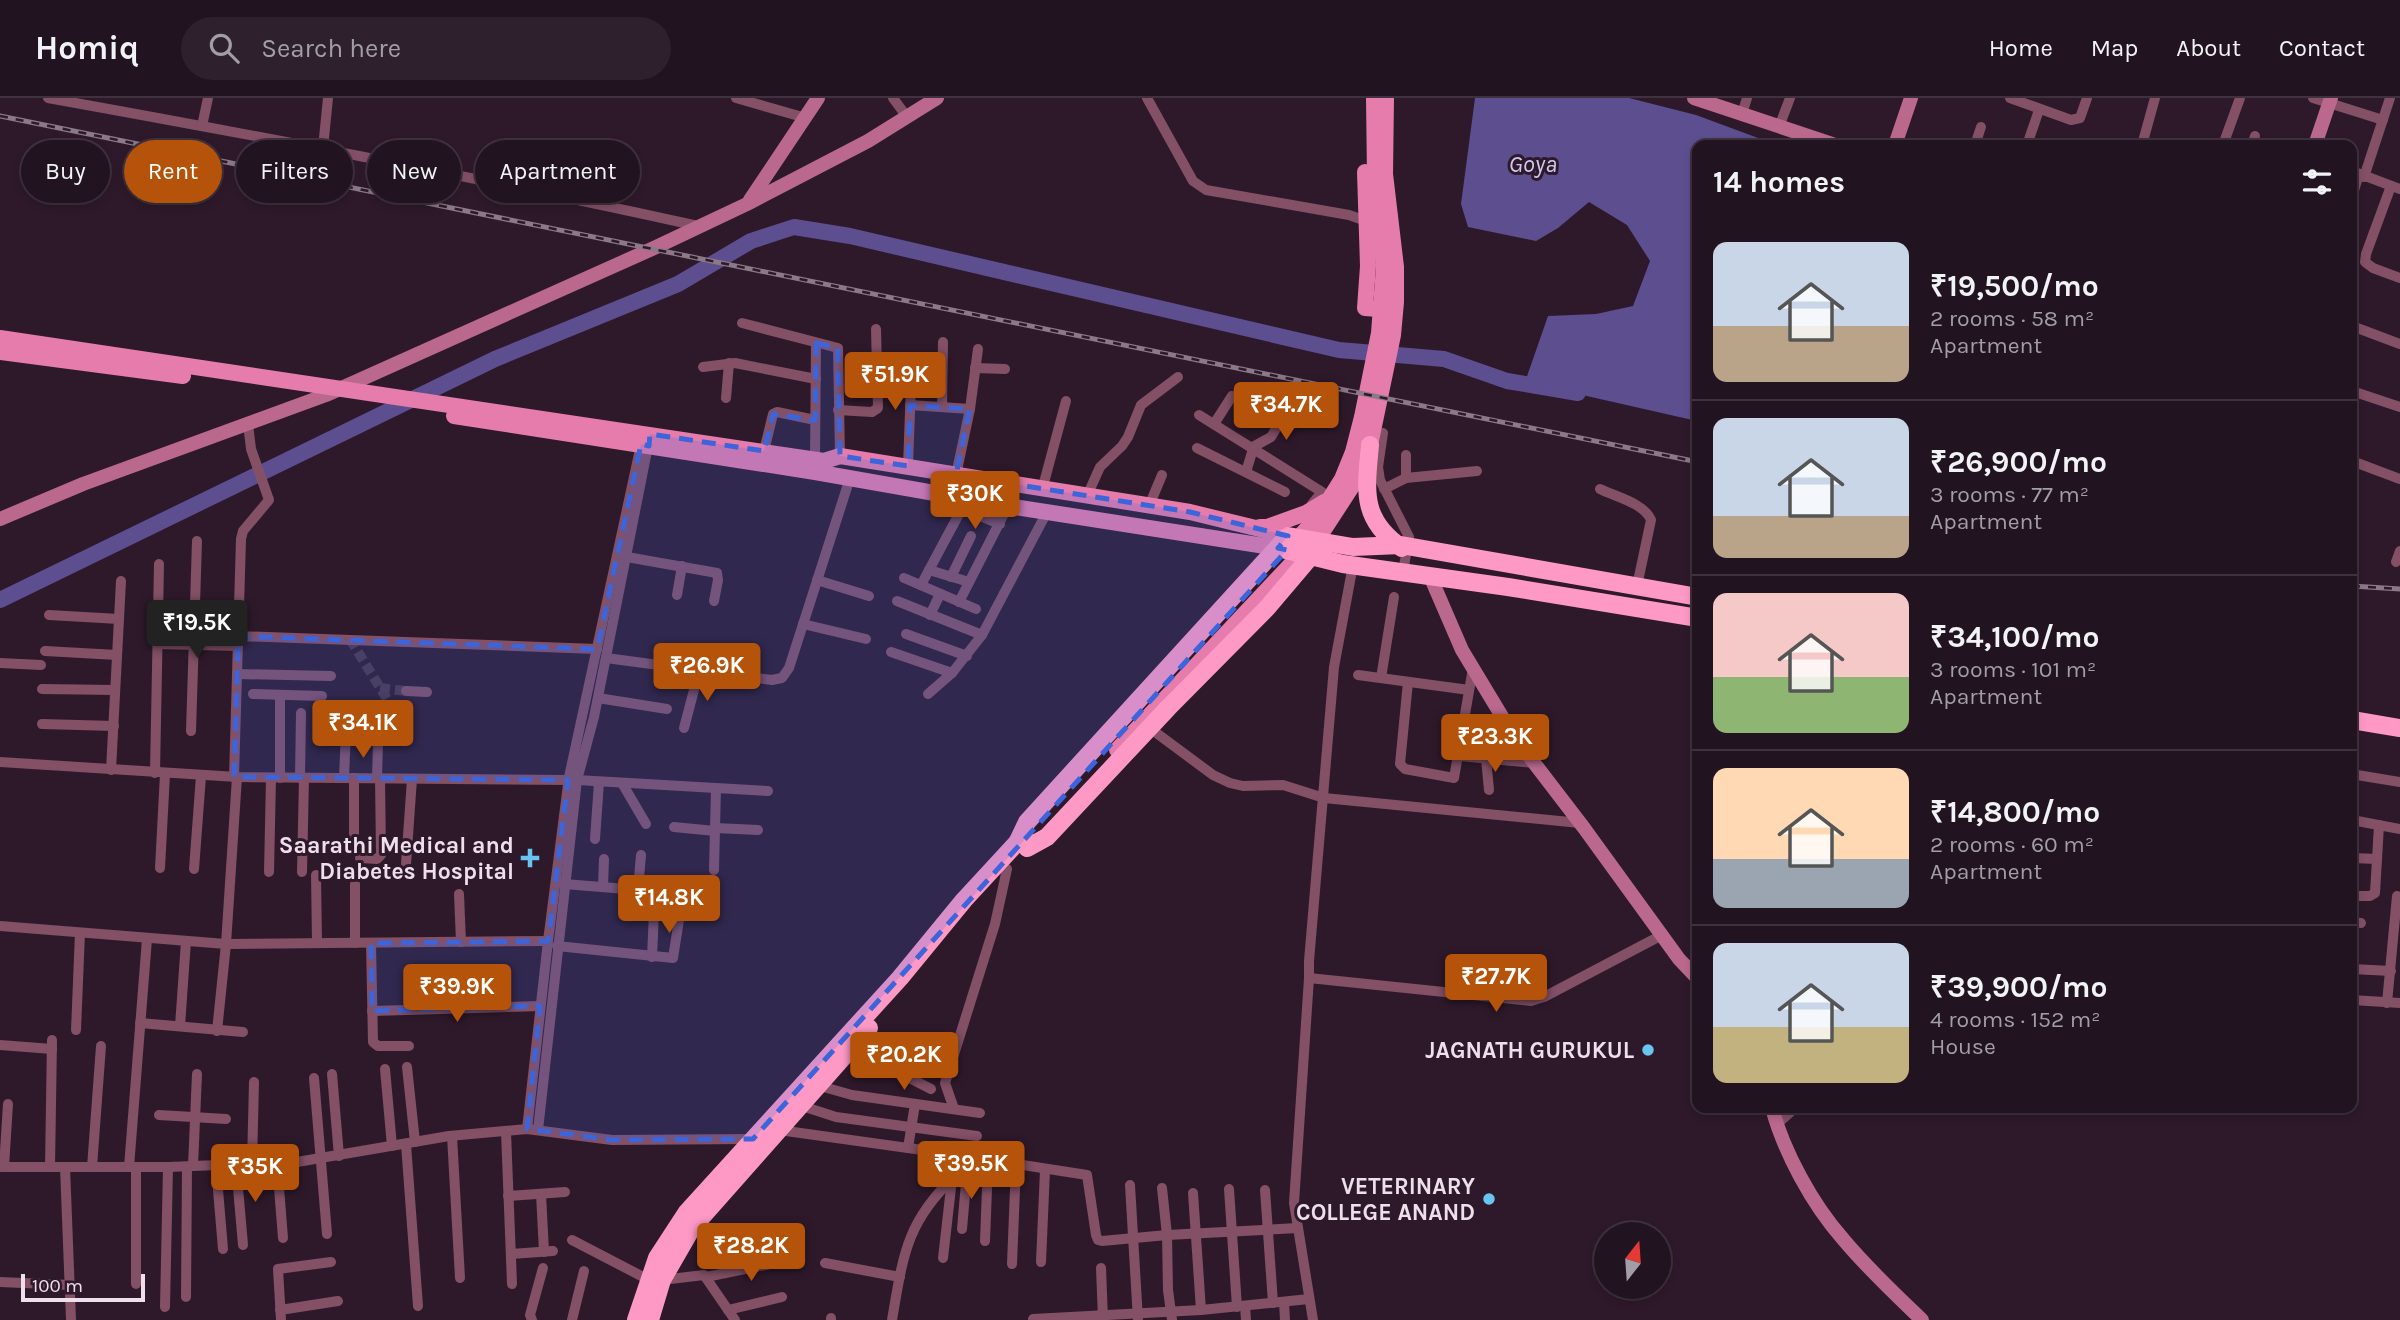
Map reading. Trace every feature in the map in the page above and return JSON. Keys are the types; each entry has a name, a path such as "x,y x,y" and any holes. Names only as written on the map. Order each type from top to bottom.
{"highway":[{"path":"1376,439 1366,494 1369,509 1386,533 1402,548 1435,560 1692,607"},
{"path":"1283,542 1310,557 1353,565 1692,617"},
{"path":"636,1320 655,1280 692,1228 820,1086 964,915 1007,869 1022,846 1027,822 1283,542 1323,542 1353,547 1409,546 1692,596"},
{"path":"1022,846 1047,837 1168,708 1267,608 1323,542"},
{"path":"2357,710 2400,716"},
{"path":"2357,721 2400,729"},
{"path":"650,1320 657,1258 687,1212 900,978 964,900 1037,830"}],"main road":[{"path":"1366,98 1366,308 1402,311 1403,289 1390,174 1393,98"},
{"path":"1037,830 1260,589 1332,519 1362,471 1376,439 1396,302 1375,177 1374,98"},
{"path":"1260,589 1339,487 1353,452 1379,333 1390,267 1385,174 1386,98"},
{"path":"0,338 646,439 850,478 965,504 1008,506 1283,542"},
{"path":"0,352 333,392"},
{"path":"646,439 908,466 1042,490 1190,512 1283,542"},
{"path":"827,459 882,475 1242,527 1267,527 1306,513 1332,497"}],"street":[{"path":"48,98 279,140"},
{"path":"202,126 208,98"},
{"path":"324,140 328,98"},
{"path":"736,98 806,118"},
{"path":"747,204 818,98"},
{"path":"893,98 907,117"},
{"path":"1147,98 1193,181 1206,190 1366,216"},
{"path":"1694,98 1819,140"},
{"path":"1742,114 1747,98"},
{"path":"1779,127 1790,98"},
{"path":"1897,140 1911,98"},
{"path":"2010,98 2039,110 2076,120 2082,114 2087,98"},
{"path":"2143,140 2155,98"},
{"path":"2226,140 2240,98"},
{"path":"2313,98 2330,101 2383,120"},
{"path":"2390,98 2358,174 2396,187 2366,254 2365,262 2373,268 2400,278"},
{"path":"0,519 83,484 333,392 747,204 867,141 931,100"},
{"path":"2317,140 2330,101"},
{"path":"2029,140 2039,110"},
{"path":"1977,140 1981,127"},
{"path":"353,154 699,226"},
{"path":"742,323 838,348 838,410 827,459"},
{"path":"2357,328 2400,344"},
{"path":"838,410 872,412 878,408 876,329"},
{"path":"942,407 943,342"},
{"path":"816,343 816,420 827,459"},
{"path":"956,475 970,409 978,349"},
{"path":"908,466 912,358"},
{"path":"703,367 729,363 816,379"},
{"path":"726,398 729,363"},
{"path":"975,368 1005,369"},
{"path":"1087,496 1100,467 1128,437 1141,405 1178,377"},
{"path":"2357,393 2398,407 2400,393"},
{"path":"1214,424 1232,396"},
{"path":"1042,490 1066,401"},
{"path":"1246,472 1252,448 1271,437 1291,404"},
{"path":"910,405 970,409"},
{"path":"764,451 773,414 777,412 816,420"},
{"path":"1199,415 1322,492 1283,542"},
{"path":"217,1031 226,943 235,777 241,539 248,525 266,505 268,494 251,449 248,424"},
{"path":"532,1130 540,1006 564,884 573,780 598,698 627,557 646,439"},
{"path":"532,1130 573,780 597,649 646,439"},
{"path":"1376,439 1378,467 1384,489 1409,537 1403,572"},
{"path":"1197,447 1286,492"},
{"path":"1406,455 1406,478"},
{"path":"2357,463 2400,479"},
{"path":"1384,489 1406,478 1477,471"},
{"path":"1149,506 1162,475"},
{"path":"606,658 772,680 782,678 789,668 850,478"},
{"path":"1600,489 1642,508 1651,520 1637,586"},
{"path":"921,586 965,504 1000,524"},
{"path":"959,602 1008,506"},
{"path":"928,694 952,673 982,635 1046,512"},
{"path":"951,577 971,536"},
{"path":"191,731 197,541"},
{"path":"2396,562 2400,551"},
{"path":"627,557 717,573 714,601"},
{"path":"159,564 157,644 160,868"},
{"path":"1313,1320 1294,1203 1310,947 1334,667 1353,565"},
{"path":"677,595 682,566"},
{"path":"929,570 969,582"},
{"path":"1430,576 1462,650 1515,738 1692,972"},
{"path":"904,579 976,609"},
{"path":"111,770 121,580"},
{"path":"817,580 869,596"},
{"path":"930,615 940,594"},
{"path":"1381,678 1394,597"},
{"path":"897,601 982,635"},
{"path":"49,615 119,619"},
{"path":"803,624 866,639"},
{"path":"906,634 967,656"},
{"path":"157,644 194,645 238,641 597,649"},
{"path":"45,651 117,654"},
{"path":"891,652 952,673"},
{"path":"0,663 41,665"},
{"path":"1408,682 1400,764 1402,768 1454,778 1473,667"},
{"path":"684,728 699,670"},
{"path":"237,674 331,676"},
{"path":"1359,675 1469,690"},
{"path":"42,689 115,690"},
{"path":"405,691 427,692"},
{"path":"253,694 321,696"},
{"path":"269,872 280,695"},
{"path":"598,698 667,709"},
{"path":"344,706 390,705"},
{"path":"302,713 302,872"},
{"path":"42,724 114,726"},
{"path":"1151,729 1213,775 1243,786 1283,785 1324,798 1580,823"},
{"path":"322,846 354,843 346,730"},
{"path":"360,858 377,859 381,855 378,743"},
{"path":"1459,755 1534,763"},
{"path":"1486,758 1489,790"},
{"path":"0,762 201,776 573,780 768,791"},
{"path":"2357,775 2400,782"},
{"path":"194,869 201,776"},
{"path":"406,864 412,779"},
{"path":"595,839 599,782"},
{"path":"622,783 646,824"},
{"path":"714,870 716,788"},
{"path":"2357,821 2400,829"},
{"path":"2357,896 2370,896 2375,892 2379,825"},
{"path":"674,827 758,830"},
{"path":"638,890 641,855"},
{"path":"2357,858 2377,859"},
{"path":"603,887 604,859"},
{"path":"954,1109 945,1087 995,924 1007,869"},
{"path":"316,875 317,943"},
{"path":"355,884 355,943"},
{"path":"564,884 664,892"},
{"path":"459,894 461,942"},
{"path":"2387,1003 2396,896"},
{"path":"652,957 654,912"},
{"path":"0,926 226,943 552,944 652,957 675,957 679,920"},
{"path":"76,1030 80,933"},
{"path":"1310,978 1531,1001 1544,997 1662,934"},
{"path":"136,1284 133,1167 147,939"},
{"path":"180,1026 187,941"},
{"path":"371,943 374,1045 409,1046"},
{"path":"2357,969 2391,971"},
{"path":"2357,1000 2400,1003"},
{"path":"372,1011 540,1006"},
{"path":"140,1023 243,1032"},
{"path":"0,1045 52,1044 50,1167"},
{"path":"92,1167 101,1045"},
{"path":"407,1067 418,1306"},
{"path":"890,1068 931,1089 945,1087"},
{"path":"385,1069 392,1146"},
{"path":"186,1297 190,1167 197,1074"},
{"path":"332,1074 339,1156"},
{"path":"314,1078 327,1234"},
{"path":"252,1164 254,1082"},
{"path":"820,1086 847,1094 980,1113"},
{"path":"908,1148 910,1127 919,1104 931,1089"},
{"path":"8,1104 2,1167 190,1167 321,1160 452,1136 532,1130 612,1140 752,1139"},
{"path":"802,1106 831,1116 977,1136"},
{"path":"1774,1113 1779,1135 1813,1196 1841,1238 1922,1320"},
{"path":"159,1115 226,1119"},
{"path":"779,1130 951,1154 956,1159 1016,1164 1087,1175 1098,1240 1298,1228"},
{"path":"506,1132 512,1284"},
{"path":"452,1136 460,1278"},
{"path":"943,1258 956,1159"},
{"path":"962,1229 968,1160"},
{"path":"985,1241 988,1162"},
{"path":"276,1163 283,1238"},
{"path":"1012,1264 1016,1164"},
{"path":"236,1165 243,1245"},
{"path":"216,1166 223,1249"},
{"path":"65,1167 71,1320"},
{"path":"165,1307 168,1167"},
{"path":"1041,1262 1045,1170"},
{"path":"892,1320 909,1239 941,1188 953,1179"},
{"path":"1130,1185 1138,1316"},
{"path":"1162,1188 1172,1316"},
{"path":"1229,1189 1231,1231 1241,1307 1246,1320"},
{"path":"1265,1190 1273,1303"},
{"path":"508,1196 565,1192"},
{"path":"1193,1193 1207,1313"},
{"path":"511,1254 549,1251 541,1194"},
{"path":"572,1240 655,1280 699,1274 706,1277 735,1320"},
{"path":"706,1277 789,1260"},
{"path":"331,1262 278,1269 280,1315 338,1301"},
{"path":"825,1263 900,1277"},
{"path":"532,1320 530,1315 543,1268"},
{"path":"1101,1268 1103,1317"},
{"path":"572,1320 584,1271"},
{"path":"0,1282 70,1285"},
{"path":"729,1310 782,1297"},
{"path":"1033,1319 1172,1316 1309,1299"},
{"path":"1284,1302 1285,1320"}],"highlighted area":[{"path":"816,343 838,348 840,456 908,466 910,405 970,409 956,475 1190,512 1288,536 1278,548 1287,550 753,1139 612,1140 527,1129 540,1006 372,1011 371,943 548,941 568,780 234,777 238,636 597,649 641,444 649,446 650,434 764,451 773,414 815,420"}],"water":[{"name":"Goya","path":"1475,98 1629,98 1696,115 1764,140 1692,140 1692,420 1525,382 1548,316 1596,314 1633,306 1650,261 1627,225 1589,202 1558,228 1536,241 1468,227 1461,204"}],"waterway":[{"path":"0,600 495,359 678,284 751,241 794,227 850,236 1339,350 1444,359 1507,381 1578,393"}],"tunnel":[{"path":"350,639 405,728"},
{"path":"380,688 406,691"}],"railway":[{"path":"0,116 1692,461"},
{"path":"2357,586 2400,589"}],"place":[{"name":"Saarathi Medical and Diabetes Hospital","path":"530,858"},
{"name":"JAGNATH GURUKUL","path":"1648,1050"},
{"name":"VETERINARY COLLEGE ANAND","path":"1489,1199"}]}
